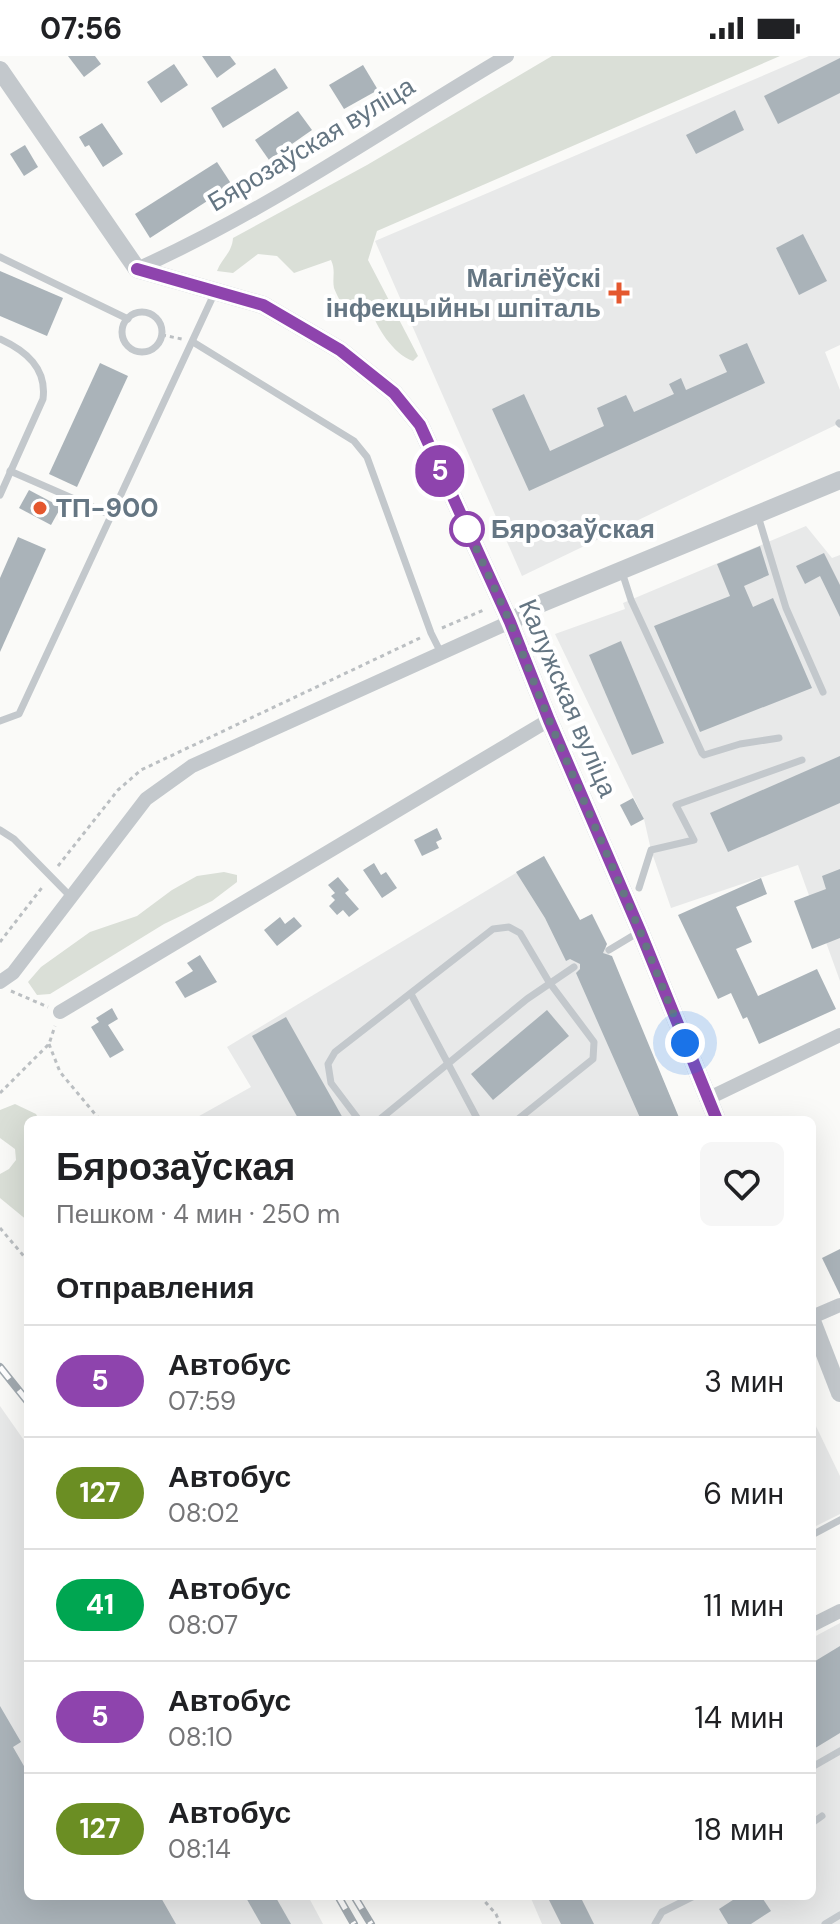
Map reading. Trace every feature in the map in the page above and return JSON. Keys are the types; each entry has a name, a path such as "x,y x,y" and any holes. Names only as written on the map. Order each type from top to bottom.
{"street":[{"name":"Бярозаўская вуліца","path":"137,269 274,197 507,56"},
{"path":"0,70 137,269"},
{"name":"Калужская вуліца","path":"137,269 263,305 340,350 394,393 420,425 510,622 715,1116"},
{"path":"0,984 13,973 146,799 192,766 510,622 540,604 840,480"},
{"path":"60,1012 549,720"},
{"path":"707,1099 840,1035"},
{"path":"816,1317 840,1305"},
{"path":"816,1330 840,1393"},
{"path":"816,1623 840,1611"}],"lane":[{"path":"0,257 128,319"},
{"path":"0,721 19,714 216,290"},
{"path":"138,312 151,314 160,323 162,335 150,350 137,351 123,337 124,324 138,312"},
{"path":"0,339 30,356 45,387 43,399 0,495"},
{"path":"193,342 354,441 367,457 441,653"},
{"path":"10,471 111,515"},
{"path":"757,513 786,608 823,692"},
{"path":"621,570 631,600 702,753 779,738"},
{"path":"639,888 651,850 694,840 676,805 802,760"},
{"path":"0,830 14,839 70,896"},
{"path":"356,1116 331,1083 328,1064 335,1052 493,929 509,927 520,933 549,982 594,1042 593,1059 522,1116"},
{"path":"609,950 640,931"},
{"path":"384,1116 549,982 574,967"},
{"path":"411,994 476,1116"},
{"path":"816,1533 840,1520"},
{"path":"816,1765 840,1751"},
{"path":"816,1820 822,1816"},
{"path":"655,1924 662,1912 686,1900"},
{"path":"825,1924 840,1915"}],"path":[{"path":"162,335 193,342"},
{"path":"0,984 60,1012 49,1044 0,1093"},
{"path":"49,1044 60,1072 97,1116"},
{"path":"0,1228 24,1256"},
{"path":"484,1900 500,1924"}],"shaded area":[{"path":"552,56 780,56 377,231 368,260 418,356 413,361 386,339 370,307 359,308 350,319 334,288 331,260 294,273 277,256 258,254 233,273 217,271 231,248 233,238 367,165"},
{"name":"Магілёўскі інфекцыйны шпіталь","path":"809,56 840,56 840,345 825,352 840,390 840,423 522,576 375,241"},
{"path":"806,526 832,558 840,555 840,981 798,865 671,908 644,819 555,634 625,609 623,603"},
{"path":"544,856 577,922 592,914 678,1116 199,1116 251,1087 227,1047"},
{"path":"224,872 237,875 237,882 212,901 164,924 50,994 37,995 28,982 41,967 90,932 137,916 197,876"},
{"path":"15,1104 37,1116 24,1116 24,1218 0,1198 0,1174 16,1160 15,1149 0,1138 0,1110"},
{"path":"0,1406 24,1440 24,1900 310,1900 323,1924 0,1924"},
{"path":"816,1426 840,1476 840,1514 816,1526"},
{"path":"840,1623 840,1924 542,1924 532,1900 816,1900 816,1636"}],"building":[{"path":"68,56 95,56 101,64 84,77"},
{"path":"202,56 230,56 236,64 217,78"},
{"path":"840,58 840,93 778,124 764,96"},
{"path":"174,64 188,85 161,103 147,82"},
{"path":"363,65 378,90 344,109 329,85"},
{"path":"275,68 288,88 223,128 211,108"},
{"path":"735,110 744,130 696,154 686,135"},
{"path":"298,111 312,130 269,160 255,140"},
{"path":"102,123 123,154 103,167 89,145 85,147 79,137"},
{"path":"25,145 38,167 24,176 10,154"},
{"path":"217,162 232,185 150,238 135,214"},
{"path":"803,234 827,281 799,295 776,248"},
{"path":"0,271 63,298 47,336 0,316"},
{"path":"747,343 765,383 529,491 492,409 524,394 550,451 604,426 597,408 626,395 634,412 674,394 669,384 681,378 686,390 727,372 719,355"},
{"path":"100,363 128,376 77,487 49,474"},
{"name":"ТП-900","path":"29,490 61,507 51,525 19,508"},
{"path":"18,537 46,549 0,652 0,578"},
{"path":"760,546 769,575 744,586 753,607 773,598 812,688 700,732 654,626 730,596 717,564"},
{"path":"824,553 840,585 840,617 820,576 805,584 796,566"},
{"path":"621,641 664,743 632,755 589,655"},
{"path":"840,756 840,803 728,852 710,813"},
{"path":"633,798 644,819 631,826 620,805"},
{"path":"437,828 442,839 436,842 439,848 422,856 414,840"},
{"path":"544,856 580,920 592,914 607,944 603,953 612,956 678,1116 639,1116 576,973 580,964 570,959 566,961 545,918 516,872"},
{"path":"374,863 381,875 386,872 397,888 382,898 363,870"},
{"path":"840,869 840,938 812,949 794,901 826,889 822,876"},
{"path":"338,877 349,890 345,893 359,909 349,917 343,910 337,915 329,906 335,900 331,896 335,893 328,885"},
{"path":"761,878 767,894 736,907 752,942 736,949 758,996 817,969 836,1009 759,1044 747,1017 743,1019 731,993 718,999 678,915"},
{"path":"280,917 285,924 294,917 302,926 277,946 264,930"},
{"path":"200,955 217,982 185,998 175,982 193,971 187,963"},
{"path":"112,1008 118,1019 108,1025 124,1050 110,1058 91,1027 99,1022 96,1018"},
{"path":"547,1010 569,1036 493,1100 471,1074"},
{"path":"286,1017 342,1116 297,1116 252,1036"},
{"path":"840,1249 840,1295 822,1258"},
{"path":"840,1646 840,1733 816,1748 816,1661"},
{"path":"0,1706 21,1742 13,1747 24,1766 24,1900 162,1900 176,1924 0,1924"},
{"path":"247,1900 277,1900 291,1924 261,1924"},
{"path":"549,1900 582,1900 594,1924 561,1924"},
{"path":"733,1900 764,1900 771,1911 751,1924 728,1924 719,1909"}],"railway":[{"path":"0,1367 24,1397"},
{"path":"340,1900 354,1924"},
{"path":"356,1900 371,1924"}],"bus line":[{"name":"5","path":"137,269 263,305 340,350 394,393 420,425 510,622 715,1116"}],"place":[{"name":"Магілёўскі інфекцыйны шпіталь","path":"619,293"},
{"name":"ТП-900","path":"40,508"},
{"name":"Бярозаўская","path":"467,529"}],"route":[{"path":"467,529 466,526 510,622 685,1043"}]}
